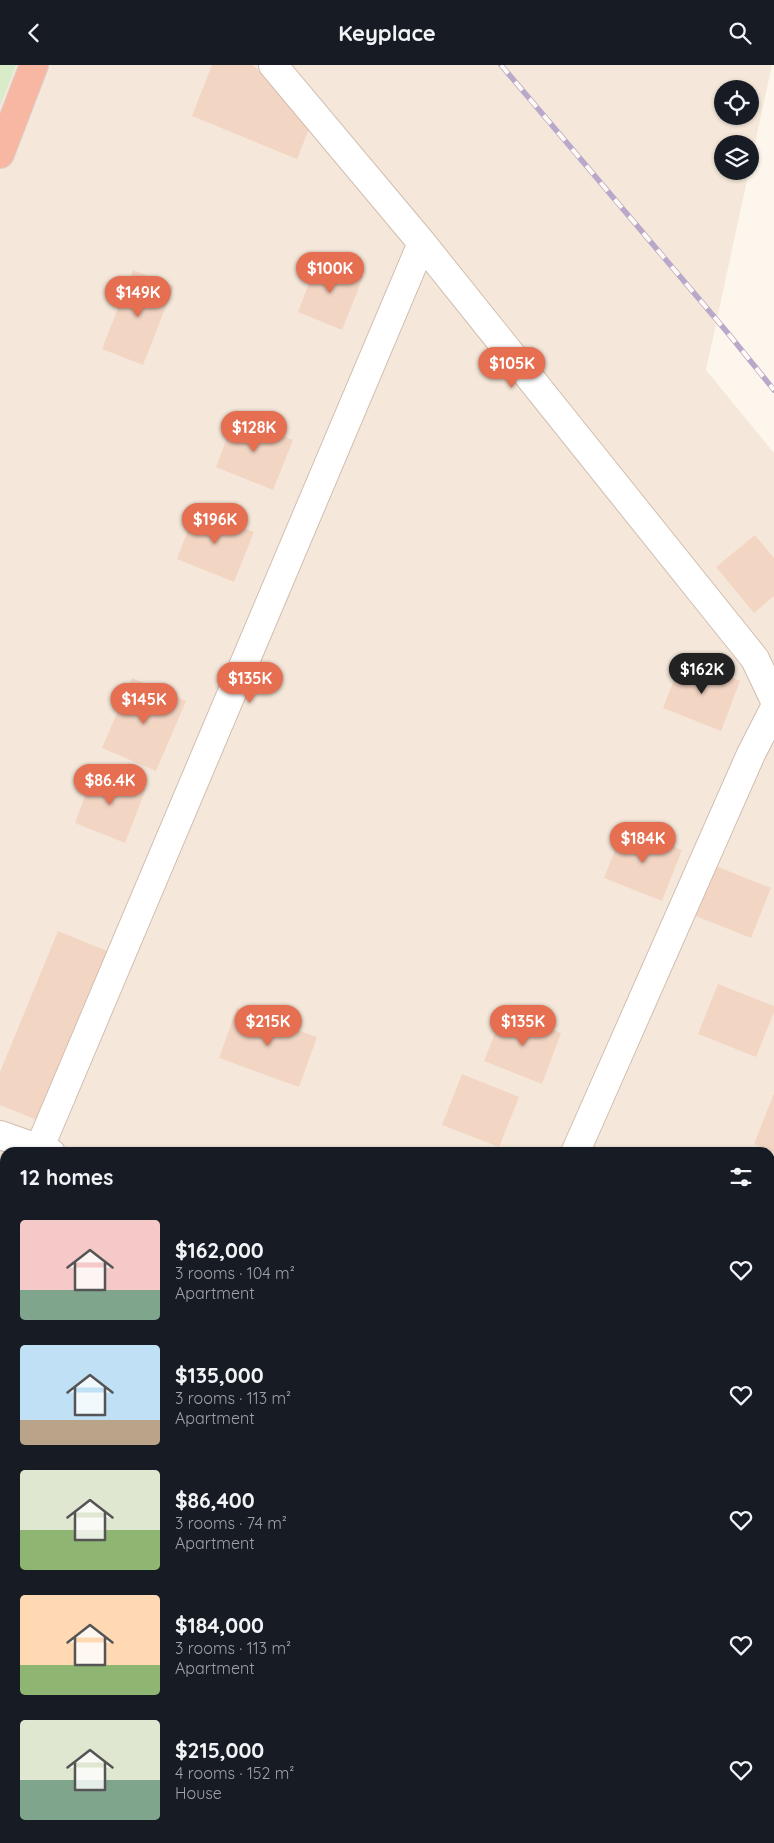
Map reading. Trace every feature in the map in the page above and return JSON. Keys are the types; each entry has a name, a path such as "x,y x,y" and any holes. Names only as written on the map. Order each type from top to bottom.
{"highway":[{"path":"0,154 34,65"}],"street":[{"path":"272,65 422,243 755,659 774,699"},
{"path":"47,1147 422,243"},
{"path":"579,1147 751,754 774,709"},
{"path":"0,1135 34,1147"}],"shaded area":[{"path":"0,65 772,65 759,125 759,80 714,80 714,125 759,125 757,135 714,135 714,180 747,180 706,370 774,453 774,1147 0,1147"}],"green space":[{"path":"0,65 16,65 0,106"}],"building":[{"path":"212,65 253,65 311,124 297,159 192,116"},
{"path":"318,259 363,277 342,330 298,312"},
{"path":"133,270 174,286 143,365 102,349"},
{"path":"235,417 293,440 273,490 216,467"},
{"path":"196,509 254,532 234,582 177,559"},
{"path":"755,535 774,558 774,596 754,613 716,567"},
{"path":"683,658 740,681 721,731 663,708"},
{"path":"132,678 186,701 156,771 102,748"},
{"path":"95,769 146,789 125,843 75,823"},
{"path":"624,827 682,850 662,901 604,878"},
{"path":"713,865 771,888 751,938 693,915"},
{"path":"58,931 107,951 37,1120 0,1105 0,1072"},
{"path":"718,984 774,1006 774,1012 756,1057 698,1034"},
{"path":"237,1008 317,1037 299,1087 219,1058"},
{"path":"504,1010 561,1033 542,1084 484,1061"},
{"path":"462,1074 519,1097 499,1147 442,1125"},
{"path":"774,1093 774,1147 761,1147 754,1144"}],"railway":[{"path":"501,65 774,390"}]}
